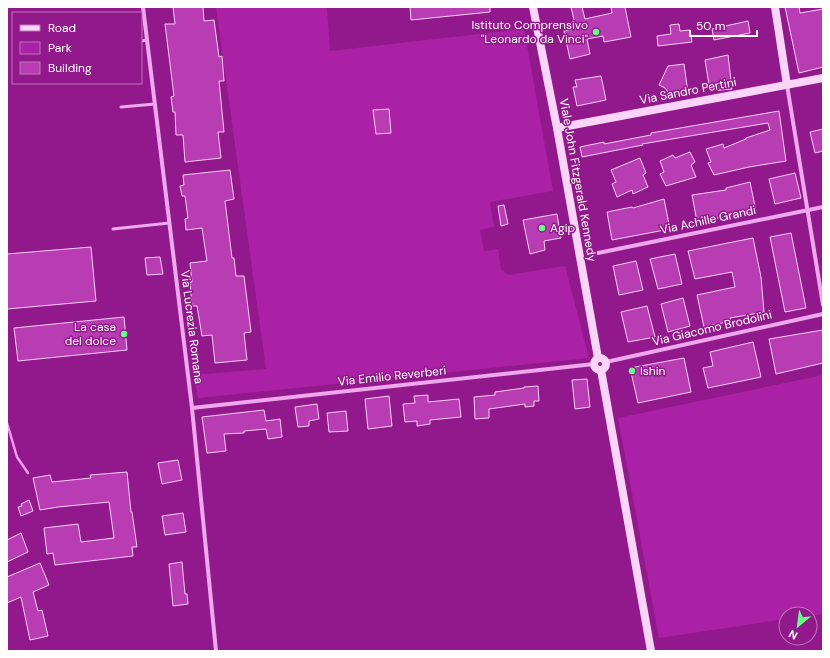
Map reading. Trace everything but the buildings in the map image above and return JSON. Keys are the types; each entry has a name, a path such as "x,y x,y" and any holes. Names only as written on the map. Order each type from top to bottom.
{"street":[{"name":"Via Lucrezia Romana","path":"143,7 192,408 216,651"},
{"name":"Viale John Fitzgerald Kennedy","path":"533,7 557,128 599,361"},
{"path":"775,7 823,305"},
{"name":"Via Sandro Pertini","path":"557,128 823,78"},
{"name":"Via Achille Grandi","path":"598,253 823,207"},
{"name":"Via Giacomo Brodolini","path":"599,361 823,314"},
{"path":"599,361 595,368 601,370 651,651"},
{"name":"Via Emilio Reverberi","path":"192,408 599,361"}],"lane":[{"path":"142,41 147,40"},
{"path":"121,107 155,104"},
{"path":"113,229 169,223"}],"green space":[{"path":"216,7 327,7 330,51 524,29 553,191 490,202 494,227 480,230 484,251 498,249 501,269 508,275 565,266 589,358 198,398 194,375 266,369"},
{"path":"823,375 823,614 818,615 818,606 778,606 778,620 659,638 618,418"}],"waterway":[{"path":"7,423 17,457 28,473"}],"place":[{"name":"Istituto Comprensivo \"Leonardo da Vinci\"","path":"596,32"},
{"name":"Agip","path":"542,228"},
{"name":"La casa del dolce","path":"124,334"},
{"name":"Ishin","path":"632,371"}]}
